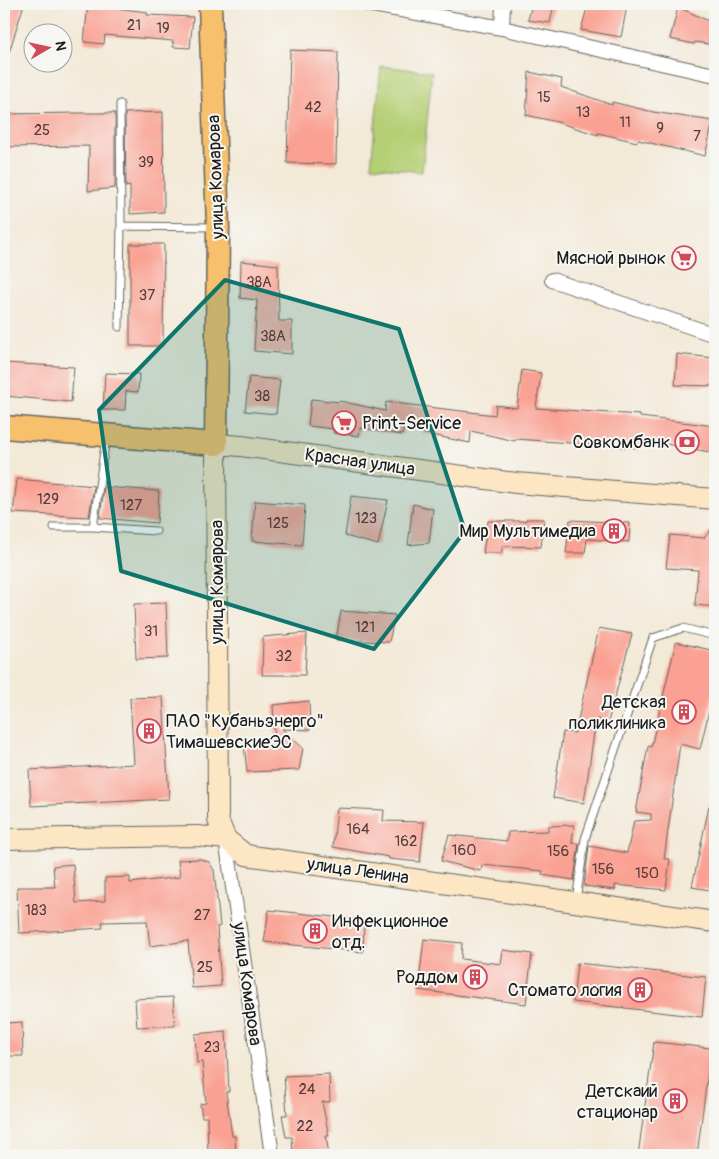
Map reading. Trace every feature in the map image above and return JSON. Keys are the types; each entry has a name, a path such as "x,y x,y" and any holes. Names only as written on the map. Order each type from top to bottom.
{"main road":[{"name":"улица Комарова","path":"210,4 218,227 216,444"},
{"name":"Красная улица","path":"4,427 216,444"}],"street":[{"path":"367,4 502,28 715,75"},
{"path":"502,28 503,4"},
{"path":"552,280 715,335"},
{"name":"Красная улица","path":"216,444 516,483 715,499"},
{"name":"улица Комарова","path":"216,444 218,820 226,838 272,1155"},
{"path":"4,839 198,836 226,838"},
{"name":"улица Ленина","path":"226,838 246,855 715,922"}],"lane":[{"path":"119,327 122,226 120,104"},
{"path":"122,226 218,227"},
{"path":"93,527 106,435"},
{"path":"54,527 93,527 156,531"},
{"path":"576,902 585,839 653,638 683,628 715,636"}],"highlighted area":[{"path":"225,280 399,329 465,531 374,649 121,571 99,410"}],"green space":[{"path":"381,66 432,72 422,172 371,166"}],"building":[{"path":"4,4 24,4 7,59 4,58"},
{"path":"88,4 108,4 108,7 147,12 147,15 193,17 190,48 173,47 173,41 105,35 104,44 84,42"},
{"path":"532,4 554,4 550,23 528,20"},
{"path":"588,4 627,6 621,37 581,30"},
{"path":"678,7 715,24 715,45 695,42 694,44 670,39"},
{"path":"290,50 338,52 336,164 287,163"},
{"path":"529,72 562,79 561,87 612,105 612,102 653,112 713,121 705,156 638,140 637,142 598,133 598,135 557,122 526,115"},
{"path":"163,112 164,212 130,214 130,186 126,187 125,113"},
{"path":"115,113 115,188 88,191 89,146 4,147 4,114"},
{"path":"130,244 164,244 163,346 130,346"},
{"path":"241,261 278,265 279,321 292,321 292,354 254,351 257,300 240,298"},
{"path":"677,354 715,358 715,386 675,385"},
{"path":"4,363 74,367 71,402 4,396"},
{"path":"522,370 541,373 536,408 640,415 640,417 715,426 715,453 638,439 638,448 516,439 515,441 471,431 470,443 422,433 423,426 405,423 402,435 360,428 359,436 333,433 334,429 308,426 311,399 340,401 385,411 386,402 495,415 496,405 517,408"},
{"path":"105,373 139,374 138,392 126,391 125,410 103,410"},
{"path":"249,377 280,380 276,414 245,411"},
{"path":"17,479 94,486 89,517 13,513"},
{"path":"104,487 159,491 157,523 100,518"},
{"path":"351,496 388,500 378,545 345,536"},
{"path":"255,501 305,505 302,545 252,541"},
{"path":"413,504 433,509 429,543 408,545"},
{"path":"526,519 544,519 541,547 502,546 502,553 483,553 488,521 526,521"},
{"path":"570,520 630,523 629,542 587,539 585,553 566,553"},
{"path":"715,525 715,607 695,605 698,570 666,568 670,535 704,538"},
{"path":"166,603 168,658 136,659 134,604"},
{"path":"341,611 395,615 389,642 336,640"},
{"path":"599,628 632,634 608,722 596,719 584,803 553,798 563,732 575,733"},
{"path":"307,633 305,675 262,675 263,637"},
{"path":"676,642 715,651 715,686 700,749 680,744 664,859 670,859 666,890 615,885 615,890 584,886 589,846 627,853 634,821 651,820 651,814 636,812 648,746 651,747"},
{"name":"ПАО \"Кубаньэнерго\" ТимашевскиеЭС","path":"163,697 169,799 31,806 29,770 134,764 130,698"},
{"path":"309,701 310,730 282,729 303,748 299,770 247,772 244,744 275,744 273,705"},
{"path":"709,806 715,806 715,891 692,887"},
{"path":"337,808 384,810 383,821 424,822 420,862 389,859 389,857 333,847"},
{"path":"574,825 572,843 579,844 574,880 542,875 543,871 482,865 481,871 441,861 449,835 507,841 508,832 548,831 548,826"},
{"path":"200,859 209,862 214,870 220,926 217,927 221,986 192,988 188,941 150,946 147,921 102,922 103,928 19,933 17,887 55,887 53,866 73,864 76,903 105,901 105,878 130,877 130,883 180,877 178,860"},
{"name":"Инфекционное отд.","path":"269,910 364,920 363,952 264,942"},
{"name":"Роддом","path":"424,939 462,943 461,959 501,964 503,950 532,954 526,1004 418,990"},
{"name":"Стомато логия","path":"577,963 706,977 702,1017 573,1002"},
{"path":"173,997 175,1025 137,1027 135,999"},
{"path":"22,1022 23,1056 4,1056 4,1023"},
{"path":"226,1031 229,1092 226,1092 232,1136 235,1136 236,1155 208,1155 207,1117 202,1117 200,1104 206,1103 202,1062 197,1063 195,1034"},
{"name":"Детскаий стационар","path":"654,1042 711,1048 697,1155 638,1155"},
{"path":"329,1074 330,1102 322,1102 329,1136 326,1136 329,1155 293,1155 292,1137 286,1137 282,1115 287,1115 284,1076"}],"place":[{"name":"Мясной рынок","path":"684,258"},
{"name":"Print-Service","path":"344,423"},
{"name":"Совкомбанк","path":"687,442"},
{"name":"Мир Мультимедиа","path":"614,531"},
{"name":"Детская поликлиника","path":"684,712"},
{"name":"ПАО \"Кубаньэнерго\" ТимашевскиеЭС","path":"149,731"},
{"name":"Инфекционное отд.","path":"315,931"},
{"name":"Роддом","path":"475,977"},
{"name":"Стомато логия","path":"640,990"},
{"name":"Детскаий стационар","path":"675,1101"}]}
